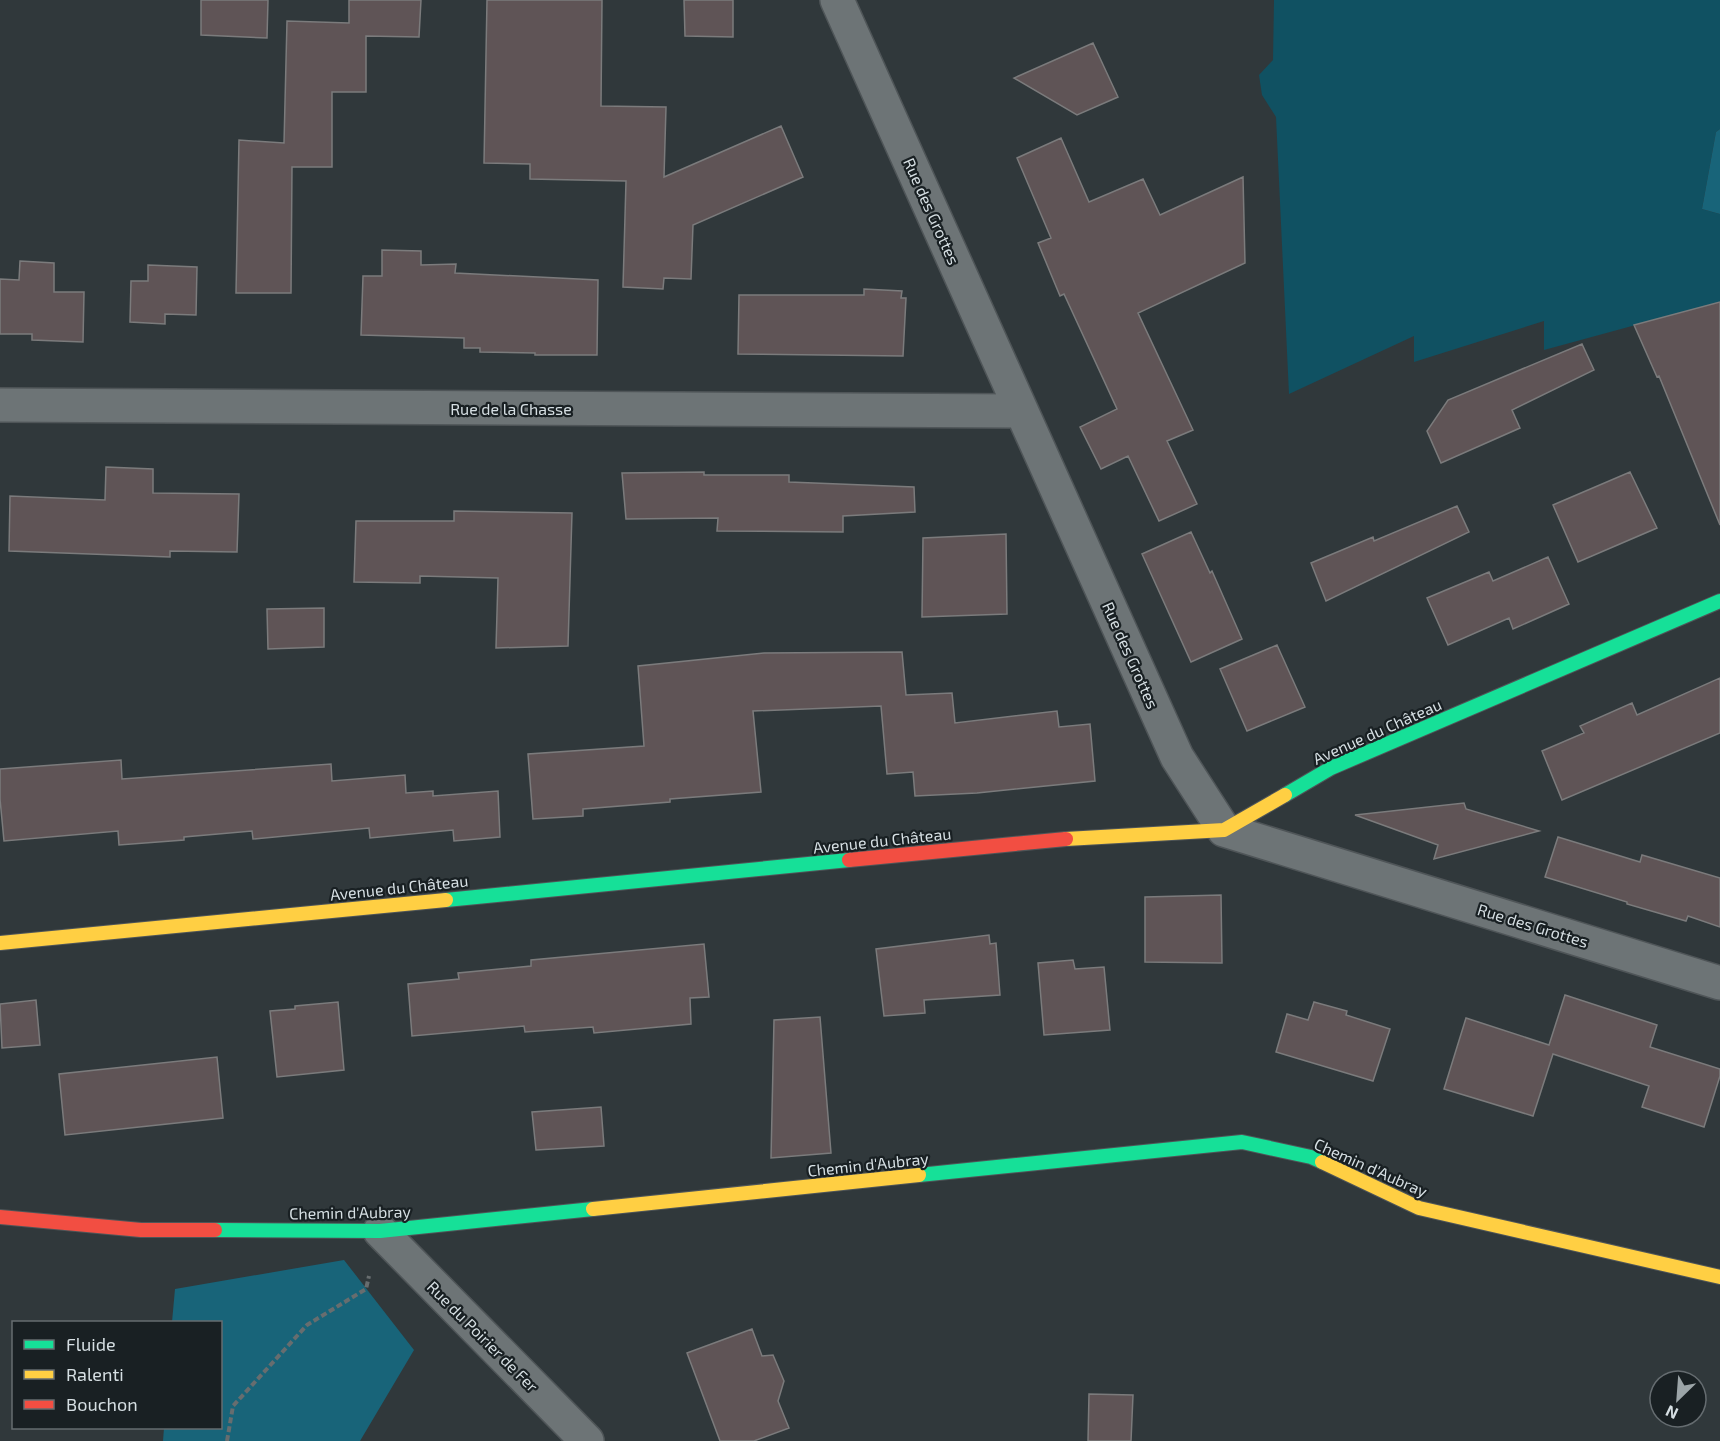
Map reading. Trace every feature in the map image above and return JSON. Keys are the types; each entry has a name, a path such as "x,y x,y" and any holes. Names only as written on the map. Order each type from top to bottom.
{"street":[{"name":"Rue des Grottes","path":"837,0 1177,757 1224,830 1720,983"},
{"name":"Rue de la Chasse","path":"0,405 1021,411"},
{"name":"Avenue du Château","path":"0,943 1084,837 1224,830 1331,768 1720,602"},
{"name":"Chemin d'Aubray","path":"0,1216 141,1230 380,1231 1242,1142 1311,1157 1419,1208 1720,1277"},
{"name":"Rue du Poirier de Fer","path":"380,1231 587,1441"}],"path":[{"path":"227,1441 233,1406 285,1349 307,1325 366,1289 380,1231"}],"shaded area":[{"path":"1274,0 1720,0 1720,129 1716,132 1702,209 1720,214 1720,302 1544,350 1544,321 1414,362 1414,336 1289,394 1276,117 1262,95 1259,75 1273,60"},
{"path":"1720,129 1720,214 1702,209 1716,132"},
{"path":"344,1260 414,1350 360,1441 163,1441 164,1429 222,1429 222,1321 172,1321 175,1289"}],"building":[{"path":"201,0 268,0 267,38 201,35"},
{"path":"349,0 421,0 419,37 366,36 366,92 332,92 332,167 292,167 291,293 236,293 239,140 284,143 287,21 349,23"},
{"path":"487,0 602,0 601,106 666,107 664,177 781,126 803,177 693,225 691,279 664,278 663,289 623,287 626,181 530,179 530,164 484,163"},
{"path":"684,0 733,0 733,37 685,36"},
{"path":"1093,43 1118,97 1077,115 1014,78"},
{"path":"1061,138 1089,202 1143,179 1160,215 1243,177 1245,263 1138,313 1193,430 1167,441 1197,504 1159,521 1128,456 1101,469 1080,427 1117,409 1064,294 1060,296 1038,243 1051,238 1017,158"},
{"path":"382,250 421,251 421,265 456,264 455,273 598,280 597,355 480,352 480,348 464,348 464,338 361,335 363,276 382,276"},
{"path":"20,261 54,263 54,292 84,292 83,342 32,340 32,334 0,334 0,279 19,280"},
{"path":"148,265 197,267 196,315 165,314 165,324 130,322 131,281 148,281"},
{"path":"864,289 902,291 901,298 906,298 903,356 738,354 739,295 864,295"},
{"path":"1720,302 1720,525 1659,376 1657,377 1634,325"},
{"path":"1582,344 1594,370 1512,410 1520,428 1441,463 1427,431 1448,400"},
{"path":"106,467 153,469 153,493 239,494 237,552 170,551 170,557 9,551 10,496 105,500"},
{"path":"704,472 704,475 789,475 789,482 914,487 915,512 843,516 843,532 717,531 718,518 626,519 622,473"},
{"path":"1630,472 1657,528 1578,562 1553,505"},
{"path":"1457,506 1469,532 1326,601 1311,563 1373,537 1374,541"},
{"path":"454,511 572,513 568,646 496,648 498,578 420,576 420,583 354,582 356,521 454,521"},
{"path":"1191,532 1210,573 1212,571 1242,639 1191,662 1142,554"},
{"path":"1006,534 1007,614 922,617 923,538"},
{"path":"1548,557 1569,604 1513,629 1509,618 1448,645 1427,598 1489,572 1493,581"},
{"path":"324,608 324,647 268,649 267,609"},
{"path":"1277,645 1305,707 1247,731 1220,669"},
{"path":"902,652 906,695 952,693 955,723 1057,711 1059,727 1090,724 1095,781 977,793 915,796 913,772 887,774 881,706 753,711 761,792 583,809 583,816 533,819 528,754 644,746 638,666 764,653"},
{"path":"1720,678 1720,733 1562,800 1542,751 1584,733 1580,726 1632,703 1637,715"},
{"path":"121,760 122,779 331,764 332,781 405,775 406,793 433,791 433,796 498,791 500,837 454,841 453,830 370,838 369,828 253,839 252,831 184,837 184,840 119,845 118,831 4,841 0,769"},
{"path":"1464,803 1466,809 1539,831 1434,859 1438,845 1355,815"},
{"path":"1558,837 1640,862 1642,855 1720,878 1720,927 1688,916 1686,921 1545,877"},
{"path":"1221,895 1222,963 1145,962 1145,897"},
{"path":"989,935 990,944 996,943 1000,995 924,1000 925,1013 884,1016 876,949"},
{"path":"704,944 709,997 690,998 691,1024 594,1033 593,1027 525,1032 524,1026 412,1036 408,984 459,979 458,973 531,966 531,960"},
{"path":"1073,960 1075,969 1104,967 1110,1030 1044,1035 1038,963"},
{"path":"1565,995 1657,1025 1650,1047 1720,1069 1720,1076 1704,1127 1642,1107 1649,1086 1553,1054 1533,1116 1444,1089 1466,1018 1549,1045"},
{"path":"36,1000 40,1045 2,1048 0,1004"},
{"path":"338,1002 344,1070 277,1077 270,1011"},
{"path":"1314,1002 1347,1011 1346,1015 1390,1029 1373,1081 1276,1052 1287,1014 1308,1020"},
{"path":"820,1017 831,1153 771,1158 774,1020"},
{"path":"217,1057 223,1118 65,1135 59,1074"},
{"path":"601,1107 604,1146 536,1150 532,1112"},
{"path":"752,1329 762,1356 773,1355 784,1381 778,1401 789,1428 754,1441 720,1441 687,1353"},
{"path":"1089,1394 1133,1395 1131,1441 1088,1441"}],"traffic: fast":[{"path":"1285,795 1331,768 1720,601"},
{"path":"446,900 849,860"},
{"path":"919,1175 1242,1142 1311,1157 1322,1162"},
{"path":"215,1230 380,1231 593,1209"}],"traffic: slow":[{"path":"1066,839 1224,830 1285,795"},
{"path":"0,943 446,900"},
{"path":"1322,1162 1419,1208 1720,1277"},
{"path":"593,1209 919,1175"}],"traffic: jam":[{"path":"849,860 1066,839"},
{"path":"0,1217 141,1230 215,1230"}]}
